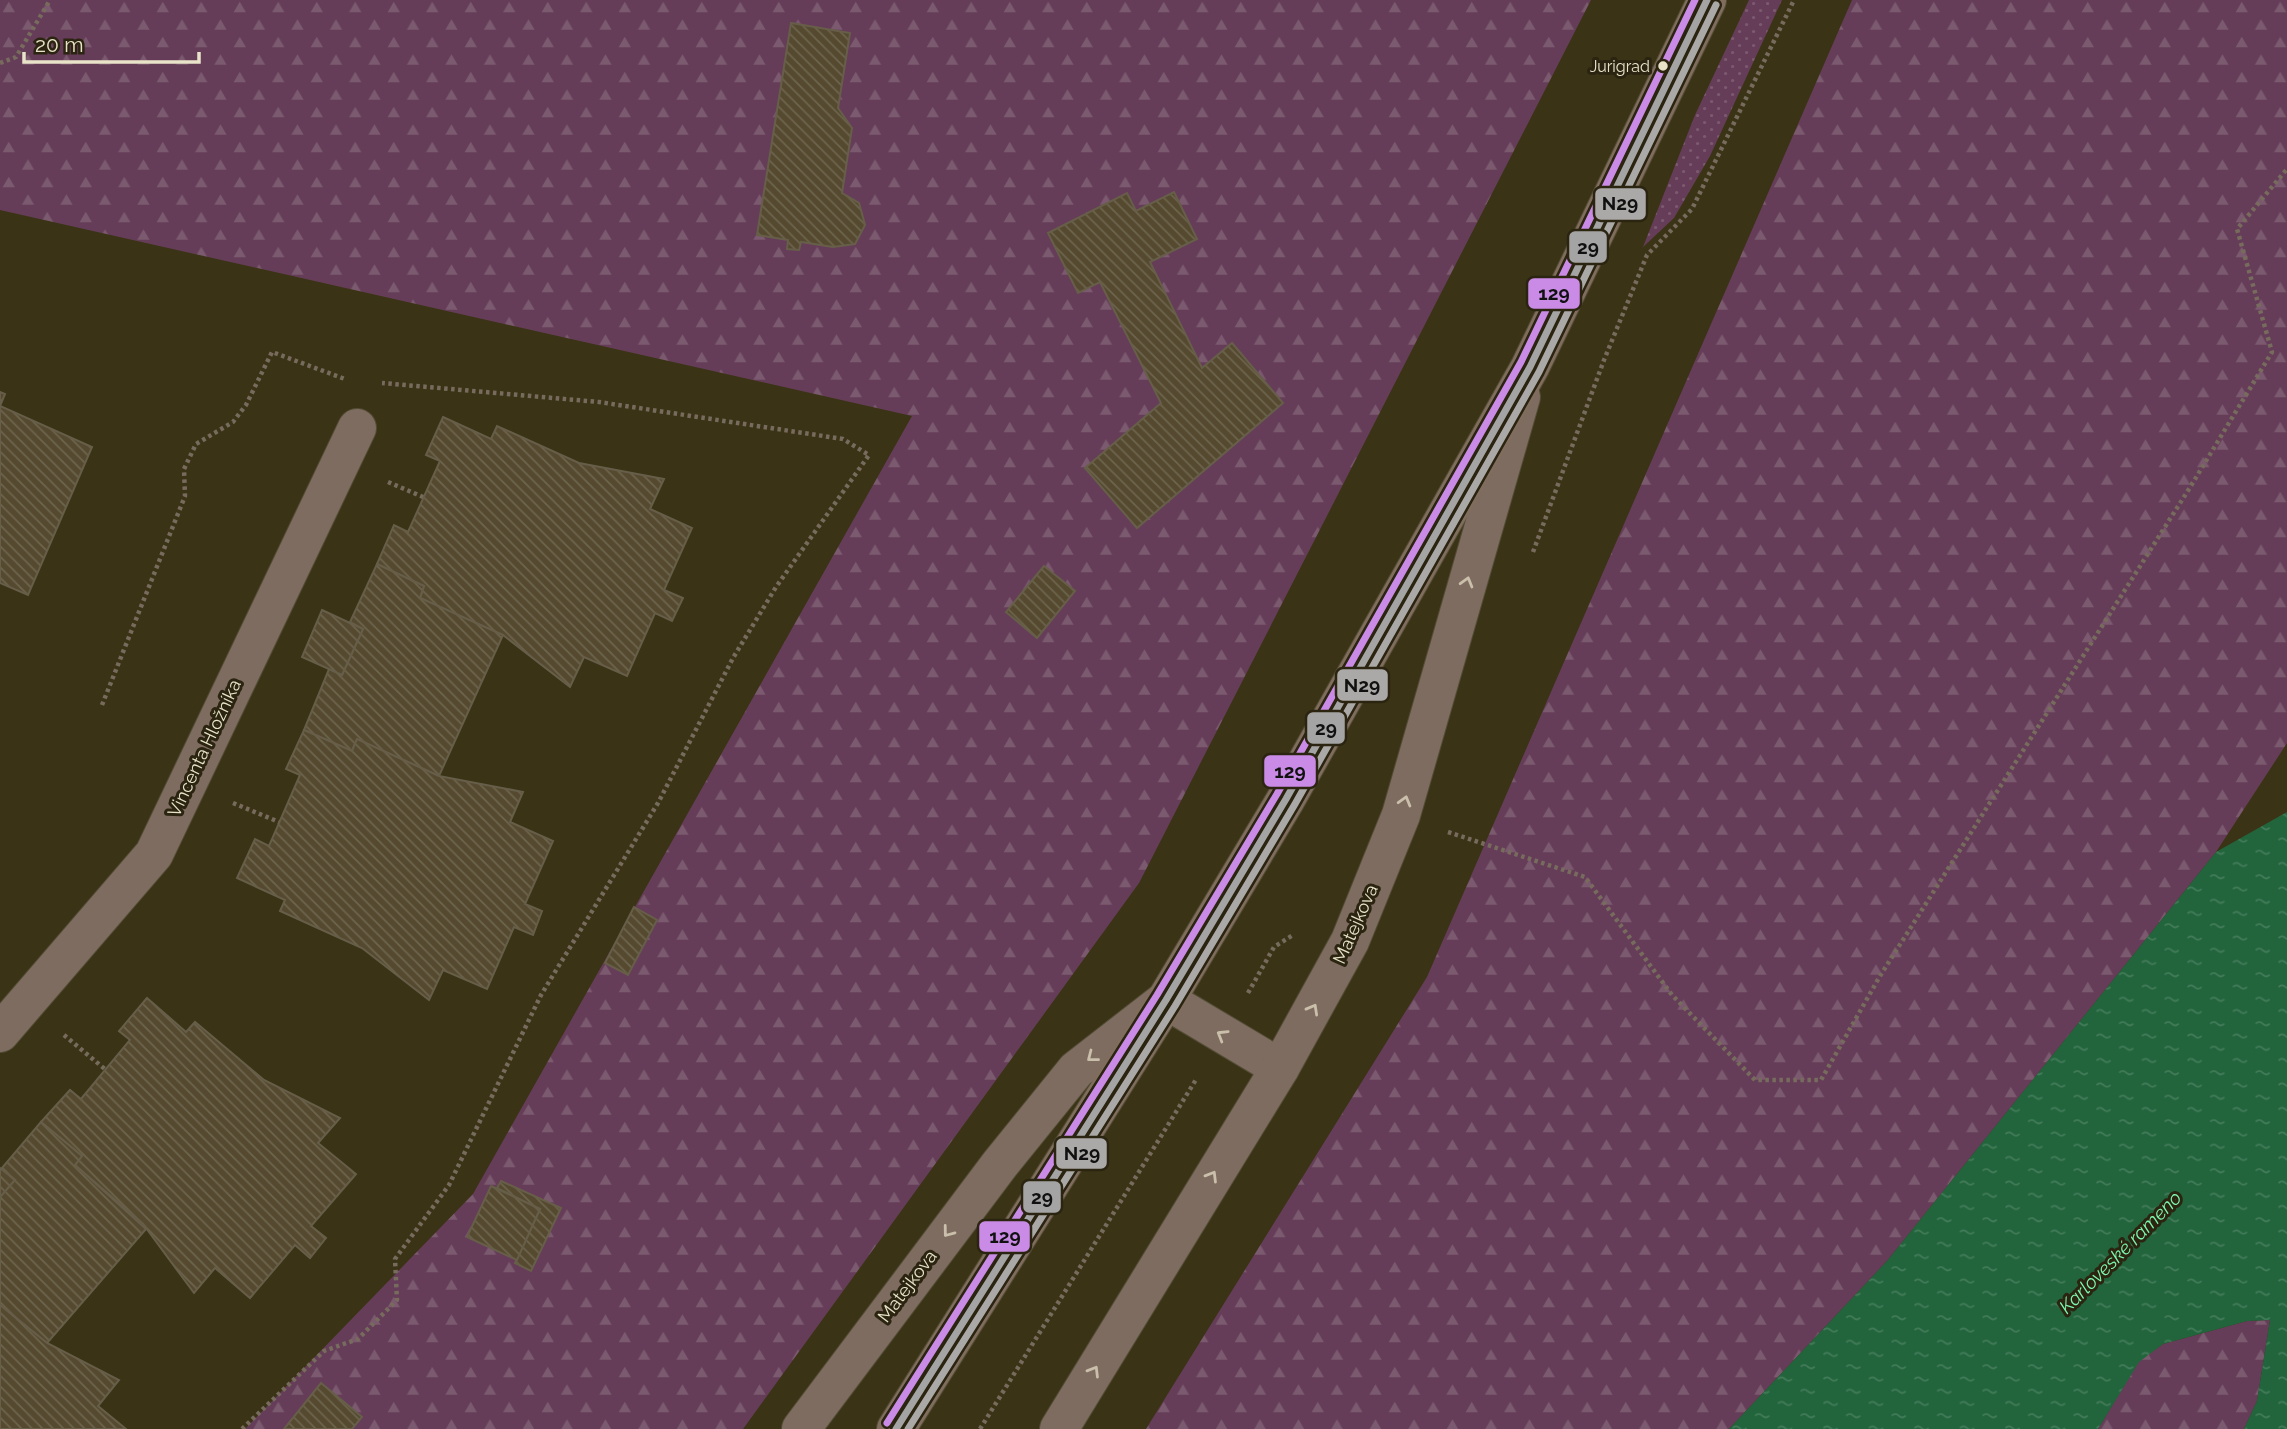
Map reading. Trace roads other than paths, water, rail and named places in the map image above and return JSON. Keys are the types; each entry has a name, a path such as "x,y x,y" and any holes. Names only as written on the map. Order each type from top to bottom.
{"street":[{"path":"896,1429 1166,1000 1286,799 1530,367 1707,0"},
{"name":"Matejkova","path":"1059,1429 1280,1068 1350,941 1401,815 1530,367"},
{"name":"Vincenta Hložníka","path":"0,1033 154,854 357,428"},
{"path":"1166,1000 1280,1068"},
{"name":"Matejkova","path":"801,1429 992,1175 1076,1070 1166,1000"}],"water":[{"name":"Karloveské rameno","path":"2287,812 2287,1429 2244,1429 2257,1401 2270,1320 2247,1321 2163,1344 2139,1362 2098,1429 1729,1429 1887,1261 2216,852"}],"place":[{"name":"Jurigrad","path":"1663,66"}]}
